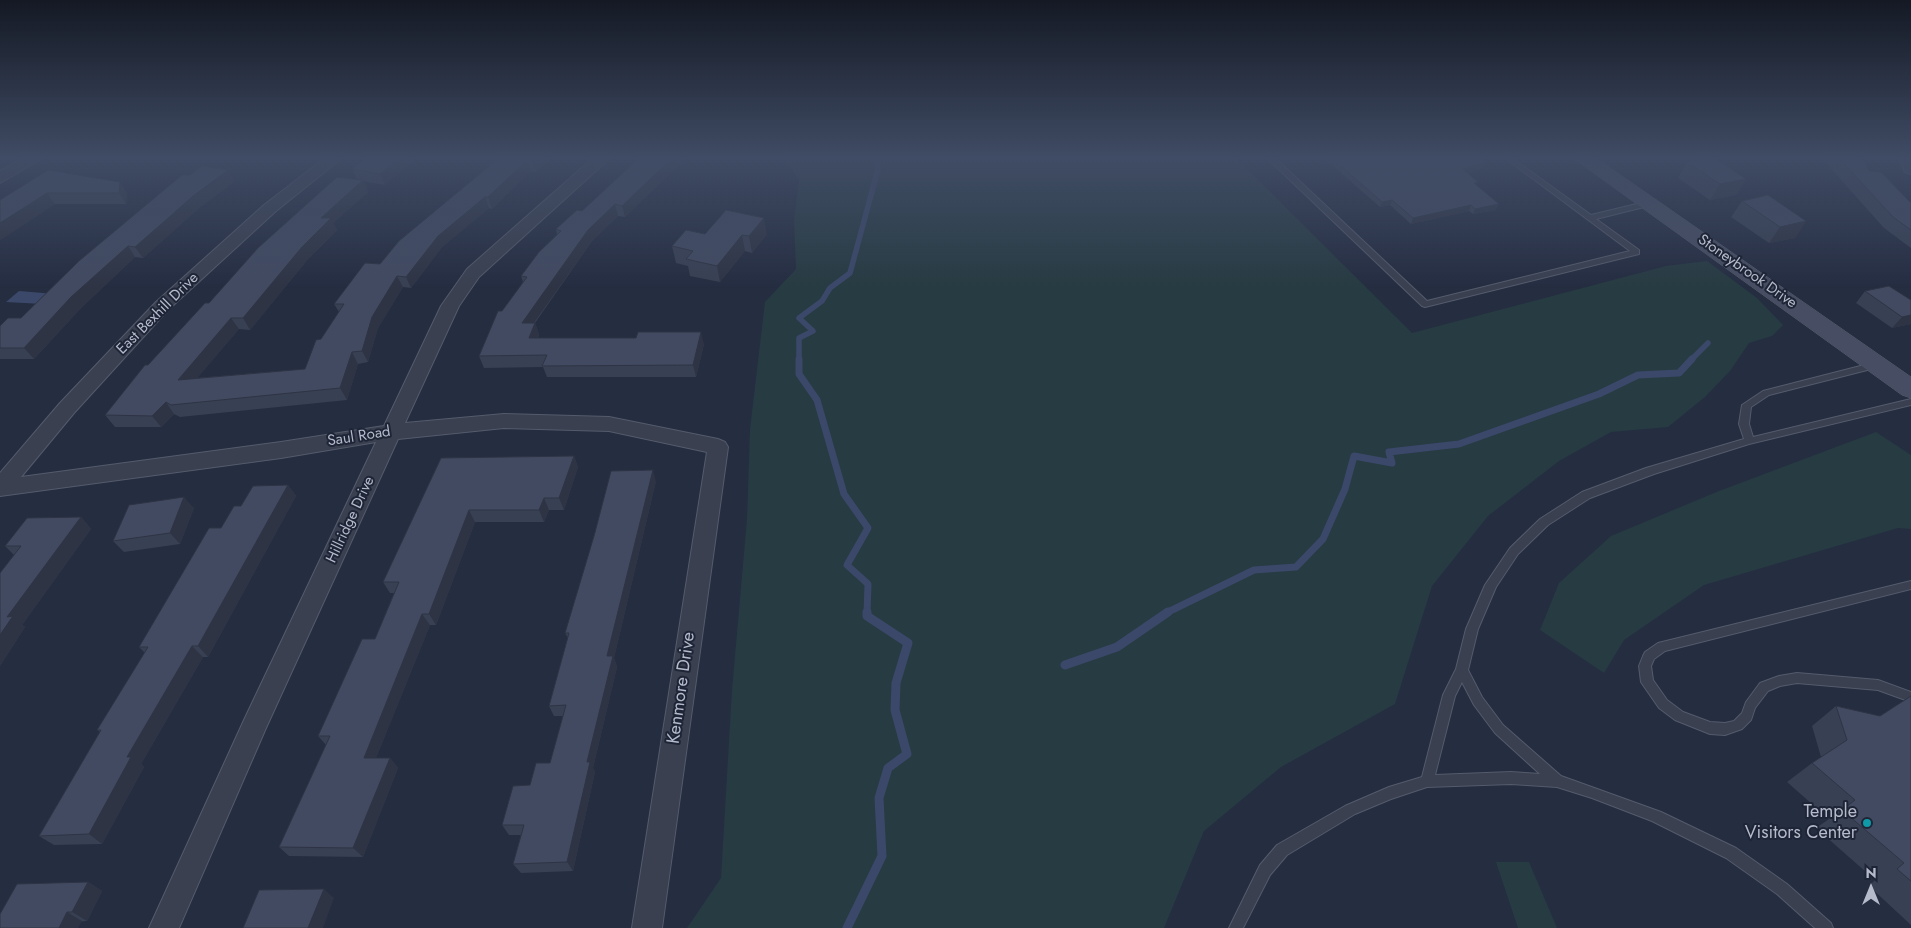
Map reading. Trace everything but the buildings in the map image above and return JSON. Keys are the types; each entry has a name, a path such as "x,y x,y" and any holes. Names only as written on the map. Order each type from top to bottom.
{"street":[{"name":"East Bexhill Drive","path":"0,488 68,408 162,306 279,201"},
{"name":"Hillridge Drive","path":"164,928 257,719 450,306 473,273 553,201"},
{"name":"Stoneybrook Drive","path":"1647,201 1911,389"},
{"name":"Saul Road","path":"0,488 281,450 392,432 504,421 610,424 718,447"},
{"name":"Kenmore Drive","path":"647,928 718,447"}],"lane":[{"path":"1317,201 1425,304 1636,252 1566,201"},
{"path":"1589,218 1649,203"},
{"path":"1749,442 1744,424 1747,405 1766,393 1877,365"},
{"path":"1427,781 1449,695 1462,670 1472,628 1492,585 1514,551 1544,522 1586,495 1650,471 1749,442 1911,402"},
{"path":"1911,585 1662,648 1649,656 1645,666 1647,682 1663,704 1679,716 1710,728 1725,729 1738,725 1747,716 1750,706 1764,688 1779,681 1797,678 1878,685 1911,698"},
{"path":"1462,670 1478,701 1499,729 1557,780"},
{"path":"1236,928 1266,870 1282,850 1350,810 1389,793 1427,781 1511,778 1557,780 1656,816 1732,853 1782,889 1826,928"}],"shaded area":[{"path":"796,201 1280,201 1412,333 1666,266 1707,261 1757,298 1783,325 1772,336 1749,343 1730,371 1705,397 1668,427 1611,432 1559,461 1488,516 1432,586 1395,704 1281,767 1204,831 1164,928 687,928 721,878 732,690 747,519 750,429 765,302 796,269 794,221"},
{"path":"1876,432 1911,455 1911,529 1898,528 1704,585 1624,640 1604,673 1540,630 1559,583 1611,536 1719,491"},
{"path":"1496,862 1529,862 1557,928 1518,928"}],"water":[{"path":"19,291 55,294 43,304 6,302"}],"waterway":[{"path":"867,613 868,584 847,565 868,528 844,494 817,400 799,374 799,338 813,331 799,318 822,301 830,288 850,273 869,201"},
{"path":"1692,359 1708,343"},
{"path":"1168,612 1254,570 1296,567 1323,539 1345,489 1354,456 1392,463 1389,452 1459,444 1599,394 1638,375 1679,373 1692,359"},
{"path":"1065,665 1117,647 1168,612"},
{"path":"847,928 882,856 879,798 888,768 907,754 895,710 896,683 908,643 867,616 867,613"}],"place":[{"name":"Temple Visitors Center","path":"1867,823"}]}
